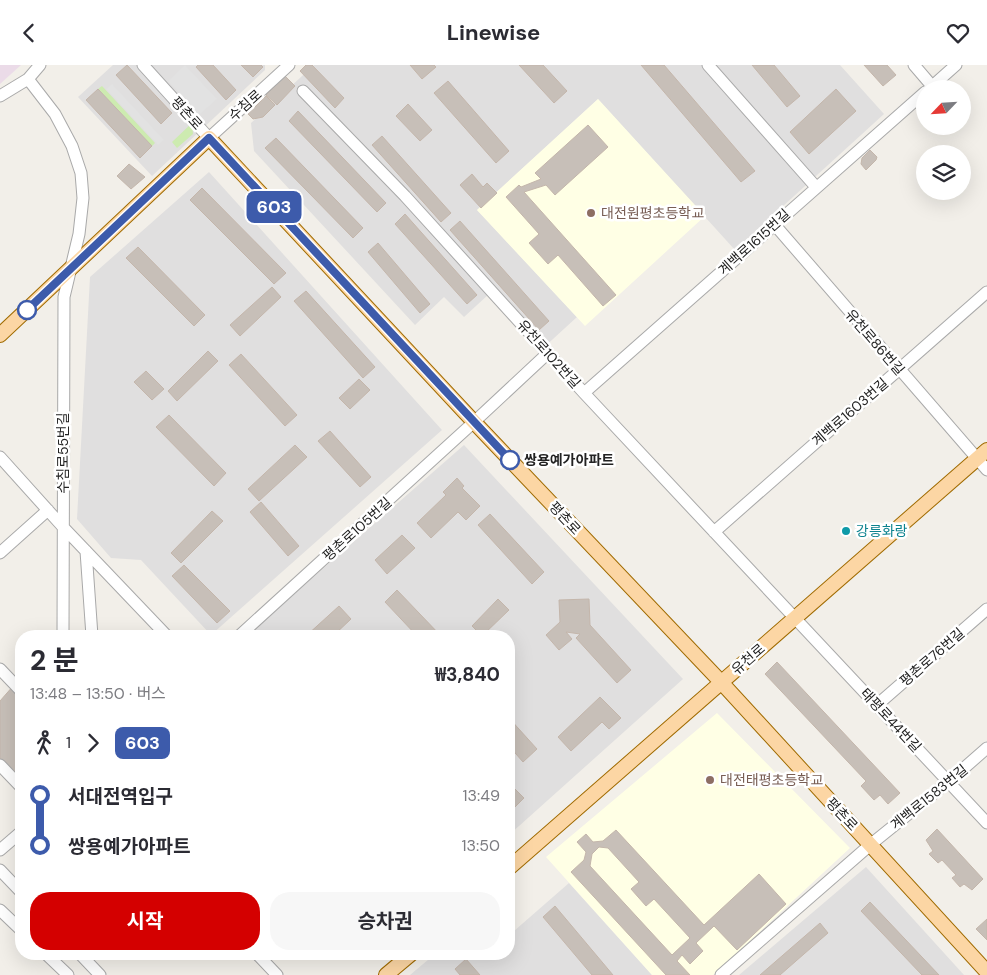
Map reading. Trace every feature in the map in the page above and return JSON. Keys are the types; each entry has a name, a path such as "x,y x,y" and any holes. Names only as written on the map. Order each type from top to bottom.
{"main road":[{"name":"수침로","path":"0,335 209,138"},
{"name":"평촌로","path":"209,138 720,682 982,970"},
{"name":"유천로","path":"515,864 982,454"},
{"path":"386,975 404,960"}],"street":[{"path":"0,96 28,79 40,65"},
{"name":"평촌로","path":"143,65 209,138"},
{"path":"708,65 816,187"},
{"path":"914,65 923,80"},
{"name":"계백로1615번길","path":"939,80 956,65"},
{"name":"수침로","path":"209,138 281,67"},
{"path":"28,79 55,114 72,146 81,173 83,198 79,234 70,269"},
{"name":"유천로102번길","path":"303,91 405,196 584,393 794,618"},
{"name":"계백로1615번길","path":"584,393 916,100"},
{"name":"유천로86번길","path":"774,224 899,369 982,454 987,470"},
{"name":"수침로55번길","path":"63,630 64,297 70,269"},
{"name":"계백로1603번길","path":"714,532 987,292"},
{"name":"평촌로105번길","path":"246,630 548,353"},
{"path":"0,457 63,527 161,630"},
{"path":"0,553 48,510"},
{"path":"86,551 93,630"},
{"name":"평촌로76번길","path":"877,705 987,609"},
{"name":"태평로44번길","path":"794,618 987,823"},
{"path":"0,669 15,685"},
{"name":"계백로1583번길","path":"721,975 870,845 987,748"},
{"path":"0,765 15,781"},
{"path":"0,850 15,837"},
{"path":"0,870 15,886"},
{"path":"0,910 15,924"},
{"path":"52,960 68,975"},
{"path":"86,960 100,975"},
{"path":"263,960 277,975"}],"shaded area":[{"path":"0,65 21,65 0,84"},
{"path":"113,65 265,65 265,70 152,176 78,97"},
{"path":"185,65 217,99 199,115 168,81"},
{"path":"314,65 840,65 884,114 735,250 598,99 477,210 577,317 541,350 489,294 464,317 444,297 415,325 254,151 251,123"},
{"path":"112,84 164,140 158,145 106,89"},
{"name":"대전원평초등학교","path":"598,99 705,216 585,326 477,210"},
{"path":"209,172 442,430 217,630 206,630 141,560 111,558 77,519 90,277"},
{"path":"464,445 683,679 515,830 515,630 253,630"},
{"name":"대전태평초등학교","path":"717,713 850,848 713,975 652,975 546,857"},
{"path":"866,867 964,975 739,975"},
{"path":"569,883 652,975 410,975 428,960 515,960 515,930"}],"green space":[{"path":"102,86 155,143 152,146 98,89"},
{"path":"192,123 193,134 177,148 172,142"}],"building":[{"path":"127,65 172,113 161,124 116,75"},
{"path":"198,65 213,65 236,90 226,100 196,67"},
{"path":"241,65 261,65 263,67 253,77"},
{"path":"306,65 312,65 344,98 335,108 300,71"},
{"path":"410,65 434,65 436,67 422,79"},
{"path":"519,65 543,65 567,91 554,103"},
{"path":"641,65 664,65 755,171 741,182"},
{"path":"752,65 774,65 800,96 787,107"},
{"path":"864,65 887,65 896,75 883,86"},
{"path":"285,76 295,86 277,105 266,95"},
{"path":"448,81 509,151 496,163 434,93"},
{"path":"98,89 152,146 140,158 86,100"},
{"path":"836,89 856,111 809,154 790,132"},
{"path":"266,96 275,105 263,117 253,119 248,114"},
{"path":"408,104 432,130 420,141 396,116"},
{"path":"298,111 386,203 377,212 289,121"},
{"path":"588,125 608,147 555,195 546,185 524,192 616,295 603,306 558,255 548,264 529,243 539,234 506,197 519,185 521,187 541,179 535,173"},
{"path":"382,136 451,213 441,222 372,145"},
{"path":"276,138 363,228 353,238 265,148"},
{"path":"870,150 877,157 866,170 861,164 862,158"},
{"path":"129,164 145,177 131,189 117,176"},
{"path":"472,174 483,187 487,183 497,193 481,208 460,185"},
{"path":"202,188 286,273 274,284 190,200"},
{"path":"405,214 477,295 467,304 395,224"},
{"path":"460,221 549,321 539,330 450,230"},
{"path":"378,243 430,304 420,313 368,252"},
{"path":"138,247 205,315 194,326 126,258"},
{"path":"272,287 281,297 240,336 230,325"},
{"path":"306,291 375,367 363,378 294,301"},
{"path":"208,351 218,361 177,401 168,391"},
{"path":"241,354 297,415 285,426 229,365"},
{"path":"146,371 164,389 152,400 134,382"},
{"path":"359,379 370,390 350,409 339,398"},
{"path":"169,415 226,473 214,486 156,427"},
{"path":"330,431 371,477 360,487 318,441"},
{"path":"295,445 307,457 259,501 248,489"},
{"path":"457,478 464,486 462,488 480,506 466,520 458,512 431,538 417,523 446,495 443,492"},
{"path":"261,502 299,546 288,556 250,512"},
{"path":"212,511 223,521 181,563 171,553"},
{"path":"490,514 544,572 532,584 478,525"},
{"path":"402,535 415,548 387,574 375,560"},
{"path":"184,565 230,611 217,623 172,576"},
{"path":"397,590 435,630 411,630 385,602"},
{"path":"498,599 509,610 488,630 476,630 472,626"},
{"path":"589,599 590,625 631,670 617,683 576,638 580,634 566,632 572,639 559,650 546,635 560,622 559,600"},
{"path":"339,606 351,619 339,630 313,630"},
{"path":"777,662 900,793 888,804 880,795 874,800 861,786 866,781 765,674"},
{"path":"15,686 15,776 13,778 0,765 0,701"},
{"path":"600,697 621,718 609,729 602,722 571,751 558,737"},
{"path":"515,725 537,749 523,762 515,753"},
{"path":"515,789 524,798 515,807"},
{"path":"937,829 983,879 972,890 964,884 960,887 952,878 956,875 942,860 938,863 929,854 933,851 926,840"},
{"path":"616,830 704,925 759,874 786,904 737,950 714,926 696,943 703,951 690,964 682,955 677,961 690,975 666,975 571,872 584,860 586,852 577,842 586,834 593,842 603,841","holes":["599,847 608,848 639,882 631,889 646,906 654,899 690,938 672,955 590,866 592,854"]},
{"path":"870,902 939,975 922,975 861,911"},
{"path":"555,906 613,975 592,975 543,917"},
{"path":"987,919 987,940 976,929"},
{"path":"820,923 828,933 780,975 760,975"},
{"path":"467,960 480,975 460,975 455,969"}],"bus line":[{"name":"603","path":"27,310 209,138 510,460"}],"place":[{"name":"대전원평초등학교","path":"591,213"},
{"name":"쌍용예가아파트","path":"510,460"},
{"name":"강릉화랑","path":"846,531"},
{"name":"대전태평초등학교","path":"710,780"}]}
